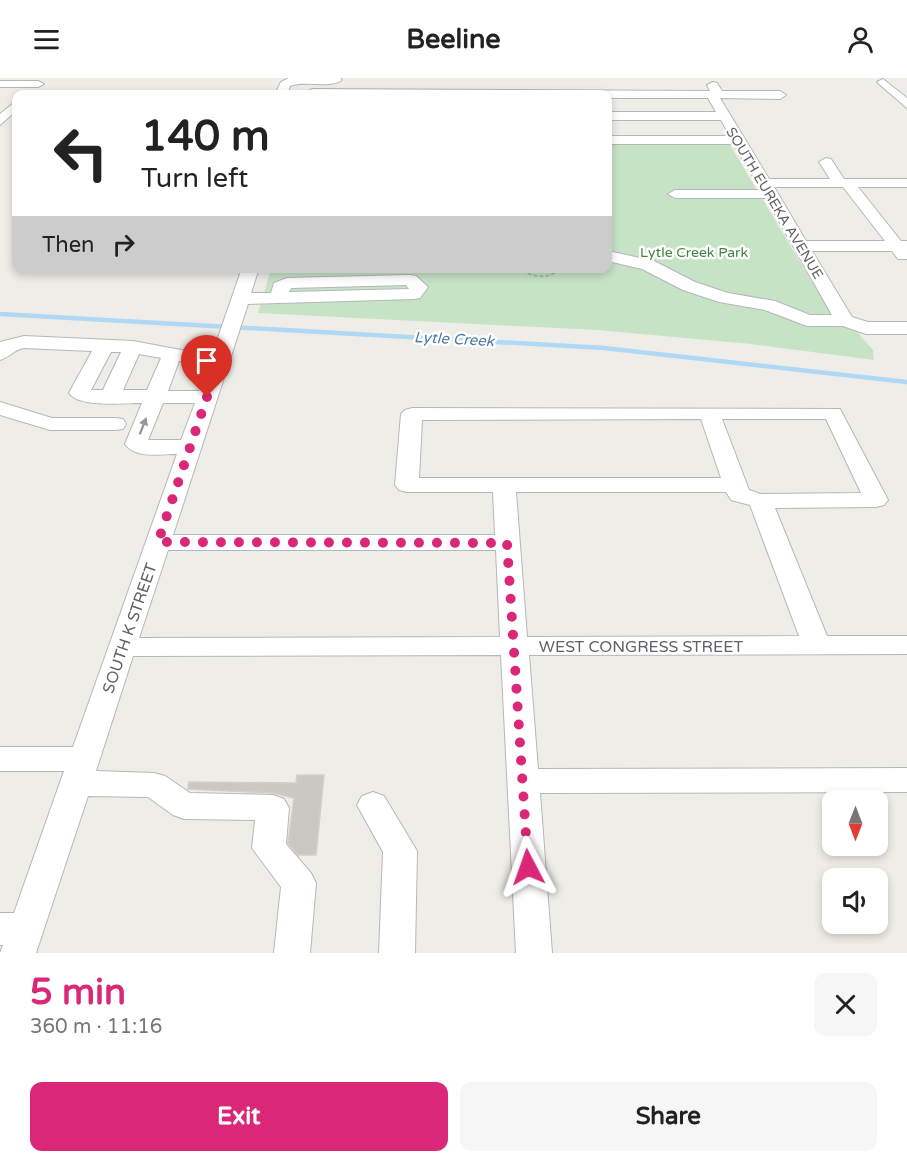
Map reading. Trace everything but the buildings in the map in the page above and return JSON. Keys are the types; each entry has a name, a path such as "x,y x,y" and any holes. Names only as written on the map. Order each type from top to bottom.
{"street":[{"path":"0,84 7,78"},
{"path":"283,90 289,81 345,80"},
{"path":"0,84 41,81"},
{"path":"883,82 904,102"},
{"path":"552,90 713,85 778,89"},
{"name":"SOUTH EUREKA AVENUE","path":"713,85 713,96 724,116 800,246 850,323"},
{"path":"0,121 12,109"},
{"path":"612,116 724,116"},
{"path":"612,140 738,140"},
{"path":"826,162 904,251"},
{"path":"675,194 844,183 907,183"},
{"path":"800,246 904,251"},
{"path":"612,257 648,265 689,286 725,298 769,305 807,320 907,328"},
{"name":"SOUTH K STREET","path":"15,937 80,771 249,273"},
{"path":"239,303 280,299 414,294 419,287 410,280 287,283 280,287 280,299"},
{"path":"0,354 8,345 24,342 133,347 172,354 222,353"},
{"path":"104,346 79,393 84,396 207,397"},
{"path":"110,397 133,347"},
{"path":"172,354 136,444 141,447 190,447"},
{"path":"0,408 50,424 115,424"},
{"path":"709,413 739,495 760,501 876,500 833,413 709,413 412,414 408,485 735,485"},
{"path":"504,485 534,953"},
{"path":"760,501 817,645"},
{"path":"158,542 507,543"},
{"name":"WEST CONGRESS STREET","path":"122,647 907,645"},
{"path":"0,759 154,784 184,806 273,808 269,848 299,884 292,953"},
{"path":"522,781 907,780"},
{"path":"373,805 400,851 397,953"}],"path":[{"path":"532,273 547,278 557,273"}],"green space":[{"name":"Lytle Creek Park","path":"612,143 722,143 730,145 829,310 859,334 873,350 874,360 751,344 597,330 258,313 270,273 612,273"}],"waterway":[{"name":"Lytle Creek","path":"8,314 0,314 604,348 907,382"}],"route":[{"path":"207,397 158,542 507,543 528,867"}]}
